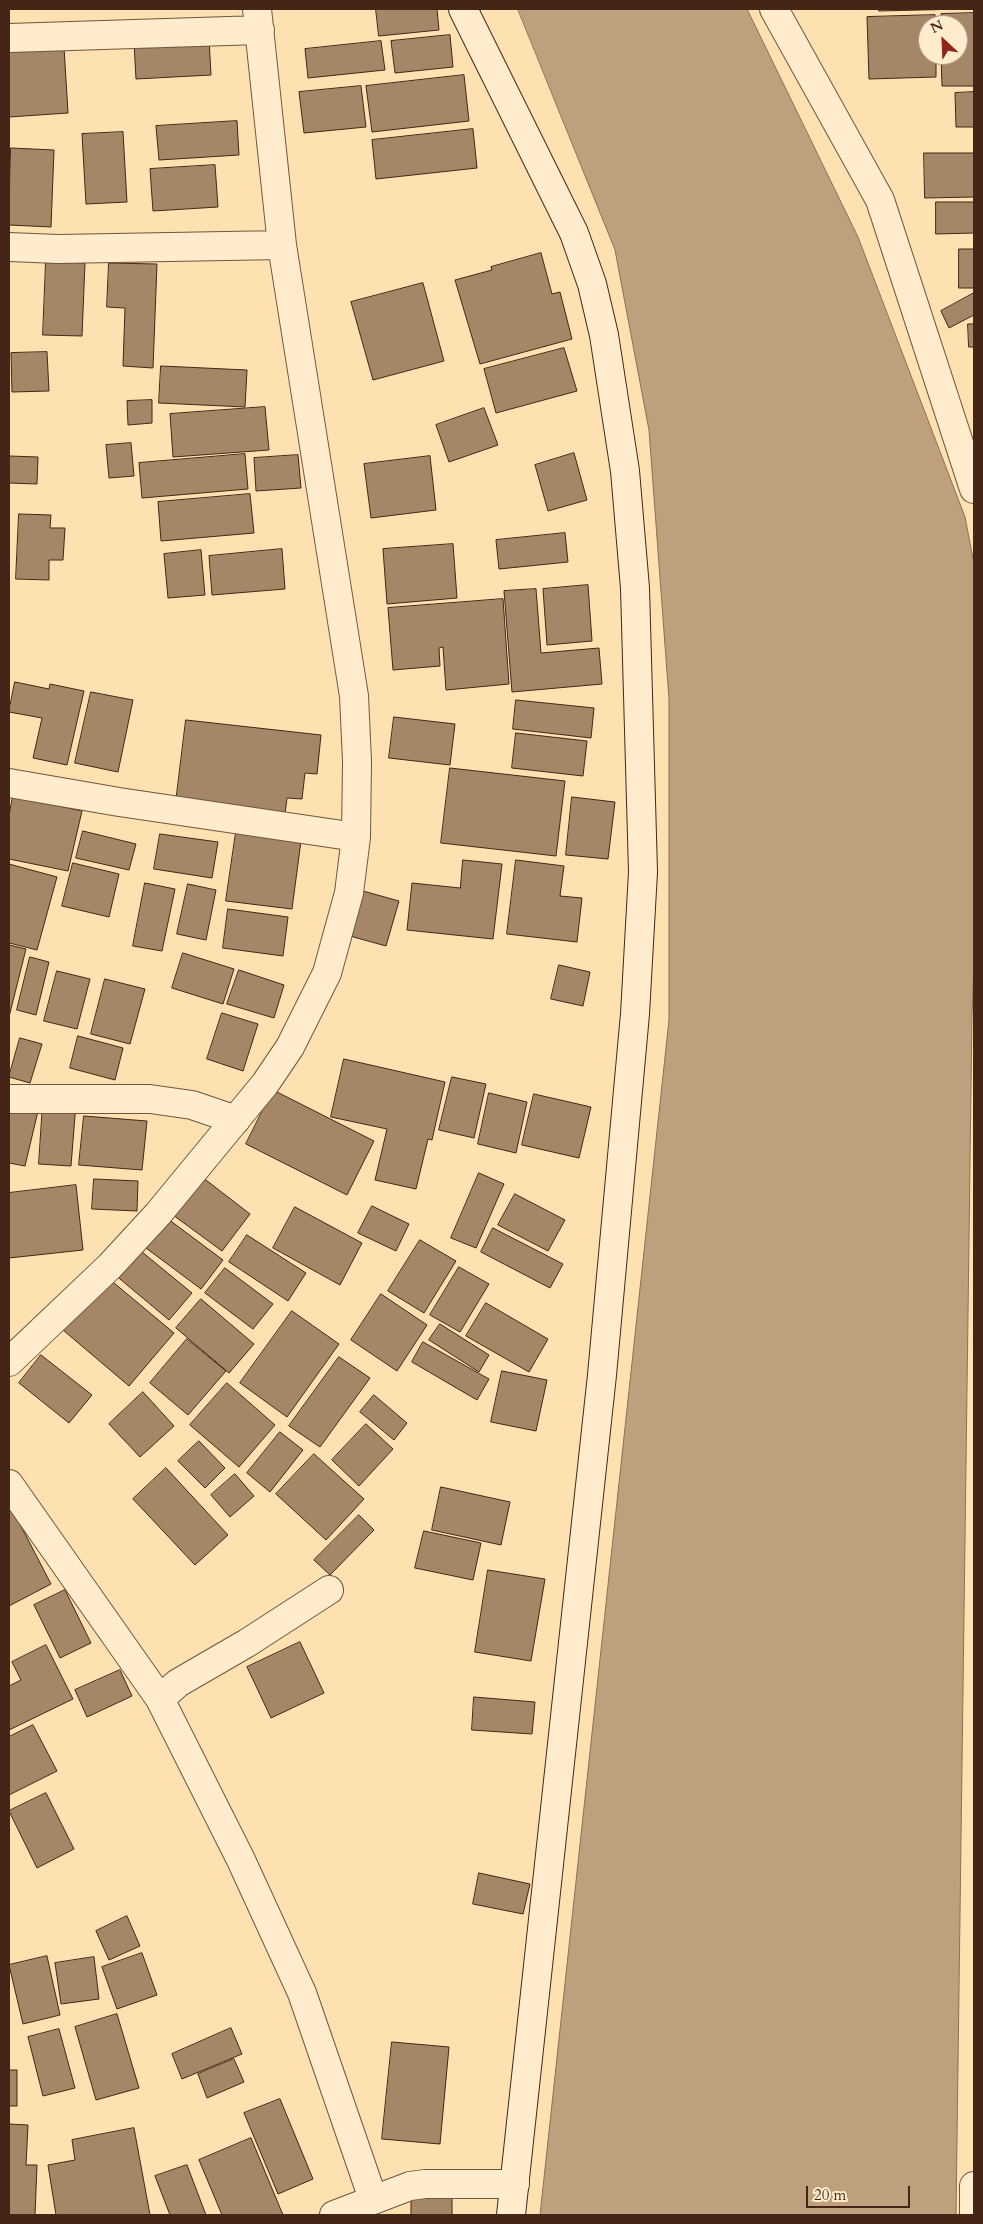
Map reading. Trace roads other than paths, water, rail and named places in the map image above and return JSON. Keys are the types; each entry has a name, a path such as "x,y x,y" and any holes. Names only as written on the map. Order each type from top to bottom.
{"street":[{"path":"463,9 574,233 592,284 604,335 625,471 635,588 642,872 635,1014 603,1365 511,2215"},
{"path":"774,9 880,200 974,488"},
{"path":"9,38 259,19 282,245 354,696 357,760 356,837 349,893 327,973 290,1047 265,1084 158,1214 110,1266 9,1362"},
{"path":"9,247 282,245"},
{"path":"9,783 119,802 356,837"},
{"path":"9,1099 150,1099 192,1105 236,1120"},
{"path":"9,1484 160,1699 241,1860 302,1993 373,2199"},
{"path":"160,1699 178,1683 247,1643 329,1590"},
{"path":"334,2215 398,2189 425,2184 515,2184"},
{"path":"974,2186 974,2215"}]}
